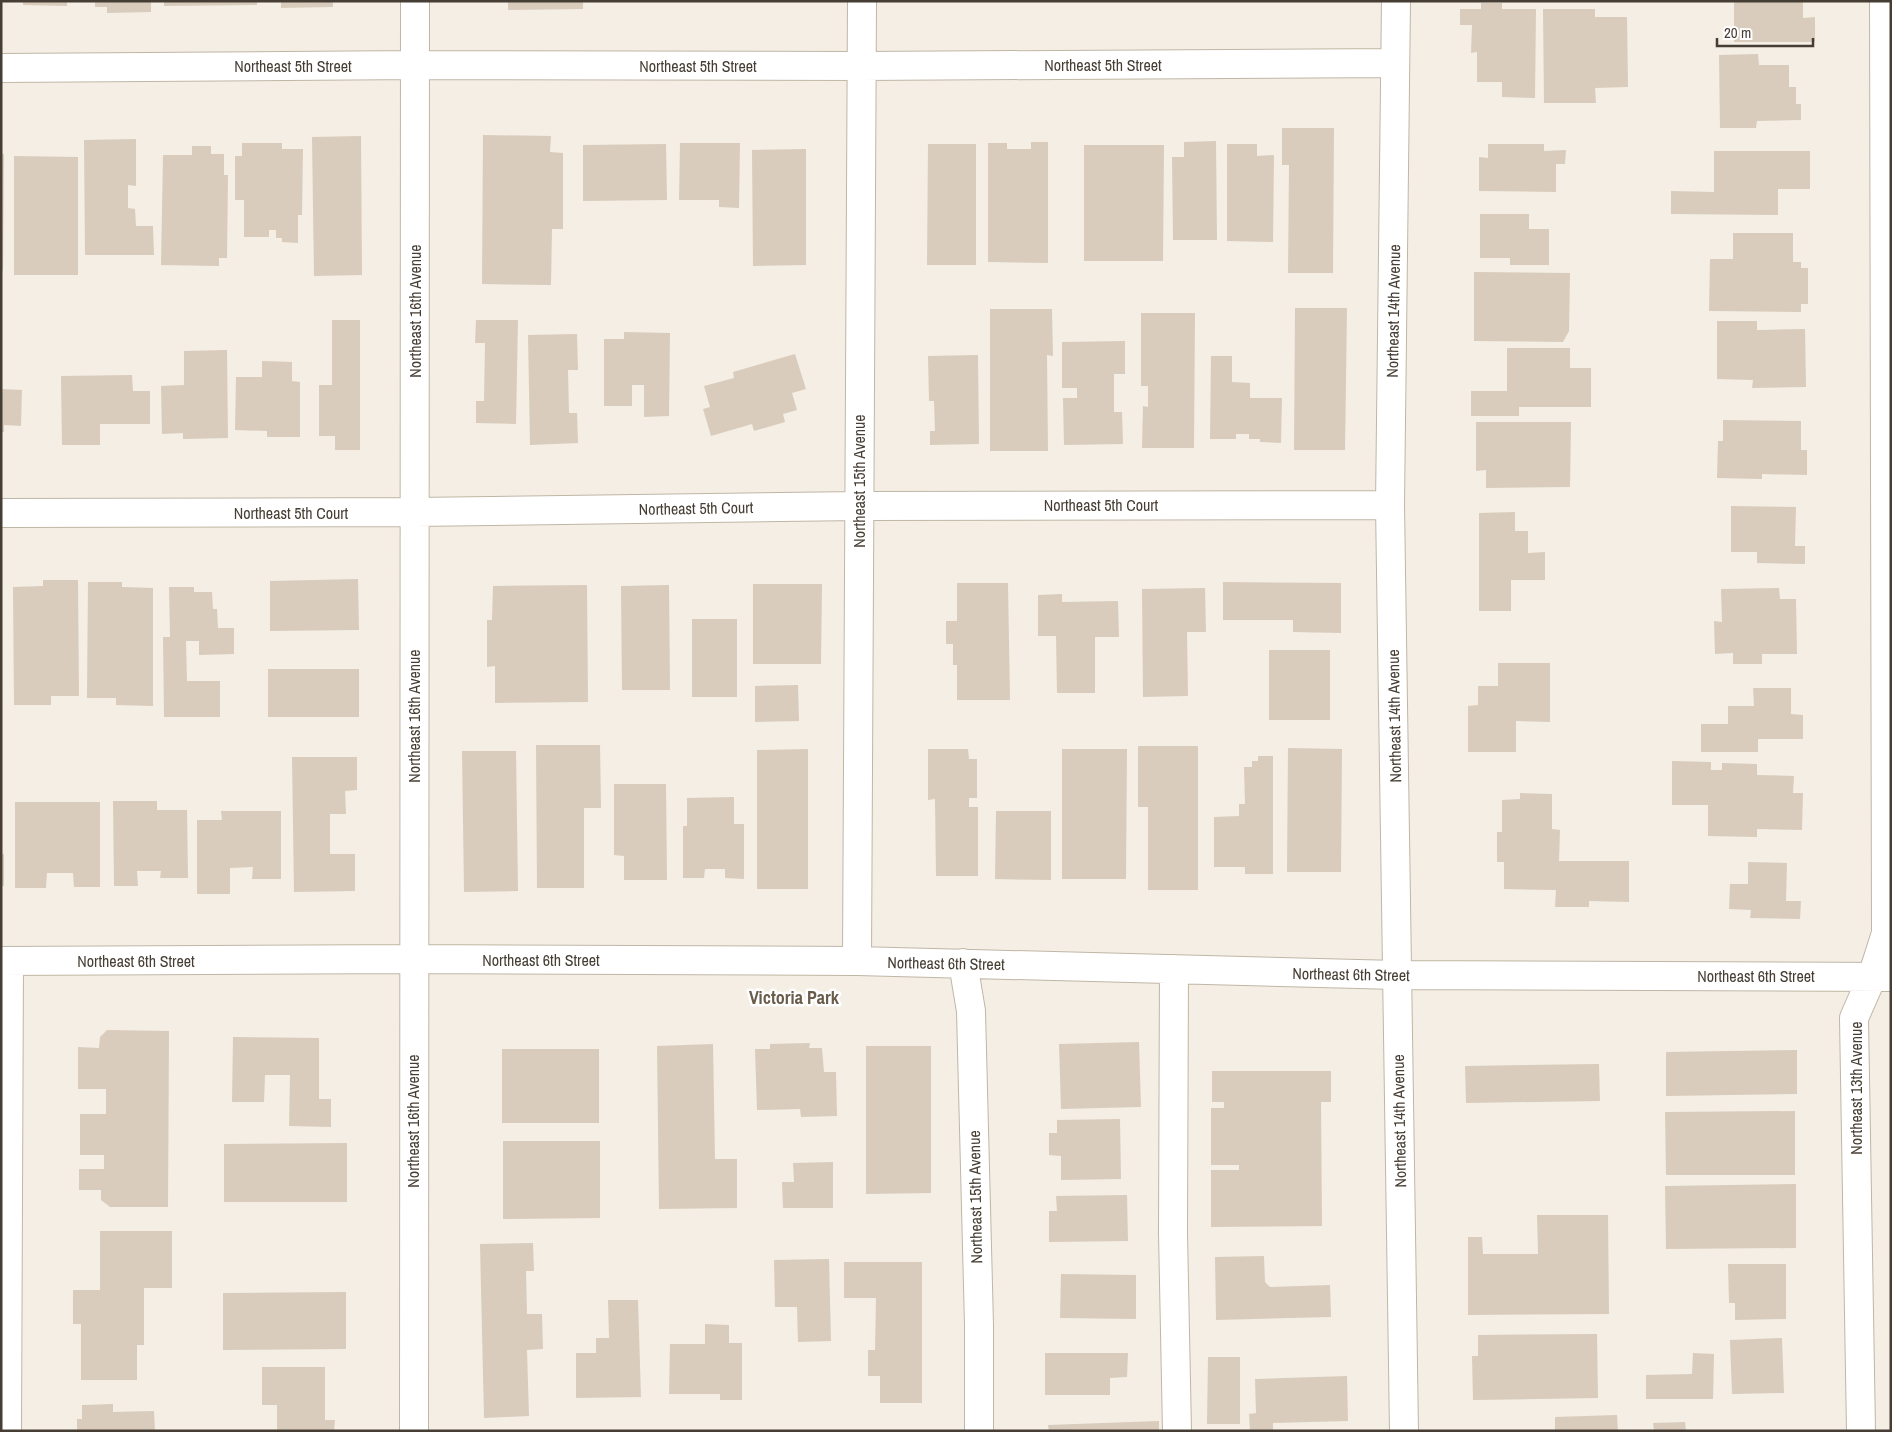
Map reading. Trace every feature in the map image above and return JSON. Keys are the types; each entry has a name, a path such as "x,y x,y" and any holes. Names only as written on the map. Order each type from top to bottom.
{"street":[{"name":"Northeast 16th Avenue","path":"414,1431 415,1"},
{"name":"Northeast 15th Avenue","path":"856,961 862,1"},
{"name":"Northeast 14th Avenue","path":"1396,1 1390,505 1404,1431"},
{"name":"Northeast 13th Avenue","path":"1861,1431 1854,1018 1881,977 1886,933 1884,1"},
{"name":"Northeast 5th Street","path":"1,68 415,65 862,66 1395,63"},
{"name":"Northeast 5th Court","path":"1,513 415,512 859,506 1390,505"},
{"name":"Northeast 6th Street","path":"5,961 413,959 856,961 1397,975 1881,977"},
{"path":"5,961 7,1431"},
{"name":"Northeast 15th Avenue","path":"963,963 971,1011 979,1431"},
{"path":"1174,969 1173,1233 1176,1431"}],"building":[{"path":"23,1 67,1 67,6 23,5"},
{"path":"95,1 151,1 151,12 107,13 107,7 95,7"},
{"path":"164,1 257,1 257,5 164,6"},
{"path":"281,1 333,1 333,7 281,8"},
{"path":"508,1 583,1 583,9 508,10"},
{"path":"1734,1 1803,1 1803,18 1815,17 1815,42 1734,42"},
{"path":"1481,3 1502,3 1502,9 1536,9 1535,98 1502,97 1502,82 1477,82 1477,52 1471,53 1472,25 1460,25 1460,9 1481,9"},
{"path":"1543,9 1595,9 1595,17 1627,17 1628,87 1595,88 1596,103 1544,103"},
{"path":"1758,54 1759,65 1789,65 1789,87 1796,87 1796,104 1801,104 1801,120 1757,121 1756,128 1720,128 1719,55"},
{"path":"1282,128 1334,128 1333,273 1288,273 1289,165 1282,165"},
{"path":"483,135 551,136 550,152 563,153 563,229 552,229 551,285 482,284"},
{"path":"361,136 362,275 314,276 312,137"},
{"path":"136,139 136,186 128,185 128,208 135,209 136,226 153,226 154,255 85,255 84,140"},
{"path":"1216,141 1217,240 1173,240 1172,157 1184,157 1184,142"},
{"path":"1031,142 1048,142 1048,263 988,262 988,143 1007,143 1007,149 1031,149"},
{"path":"242,143 282,143 282,149 303,149 302,215 298,215 298,243 282,242 282,238 276,238 276,230 269,230 269,237 244,237 244,200 235,200 235,156 242,156"},
{"path":"680,143 740,143 739,208 719,207 719,200 679,200"},
{"path":"666,144 667,200 583,201 583,145"},
{"path":"928,144 976,144 976,265 927,265"},
{"path":"1227,144 1257,144 1257,156 1274,155 1273,242 1227,241"},
{"path":"1488,144 1544,144 1544,151 1566,150 1565,164 1556,164 1556,192 1479,191 1479,157 1488,158"},
{"path":"1084,145 1164,145 1163,261 1084,261"},
{"path":"192,146 211,146 211,154 224,154 224,175 228,175 227,258 219,258 219,266 161,265 163,155 192,155"},
{"path":"806,149 806,265 753,266 752,150"},
{"path":"1714,151 1810,151 1810,189 1778,189 1778,215 1671,214 1671,191 1714,192"},
{"path":"1,154 4,154 3,271 1,271"},
{"path":"14,156 78,157 78,275 14,275"},
{"path":"1480,214 1529,214 1529,229 1549,229 1549,265 1510,265 1510,258 1480,258"},
{"path":"1733,233 1793,233 1793,262 1801,262 1801,268 1808,268 1808,304 1801,304 1801,312 1709,311 1710,259 1733,259"},
{"path":"1474,272 1570,273 1569,331 1563,342 1474,341"},
{"path":"1295,308 1347,308 1345,450 1294,450"},
{"path":"990,309 1052,309 1053,356 1047,355 1048,451 990,451"},
{"path":"1141,313 1195,313 1194,448 1142,448 1143,406 1148,407 1148,386 1141,386"},
{"path":"332,320 360,320 360,450 335,450 335,436 319,436 319,385 332,385"},
{"path":"476,320 518,320 516,424 476,423 476,401 484,401 485,343 475,343"},
{"path":"1717,321 1757,321 1757,330 1805,329 1806,387 1752,388 1753,380 1717,379"},
{"path":"624,332 670,333 669,416 644,417 644,385 632,385 632,406 604,406 604,339 624,339"},
{"path":"577,334 578,370 568,370 569,413 577,413 578,443 530,445 528,335"},
{"path":"1125,341 1125,374 1114,374 1114,412 1122,412 1123,444 1064,445 1063,398 1077,398 1077,388 1062,388 1062,342"},
{"path":"1507,348 1570,348 1570,368 1591,368 1591,407 1519,407 1519,416 1471,416 1471,391 1507,391"},
{"path":"227,350 228,438 183,439 183,433 162,434 161,386 184,385 184,351"},
{"path":"795,354 806,389 792,393 797,410 783,414 785,422 754,431 752,424 711,436 703,409 710,407 704,386 734,378 733,372"},
{"path":"978,355 979,444 930,445 930,431 935,431 934,401 929,401 928,356"},
{"path":"1211,356 1232,356 1232,382 1250,383 1250,398 1282,398 1281,443 1260,442 1260,439 1249,439 1249,434 1236,434 1236,439 1210,439"},
{"path":"262,361 292,362 292,381 300,382 300,437 267,437 267,431 235,430 236,377 262,377"},
{"path":"132,375 133,391 150,391 150,424 100,424 100,445 62,445 61,376"},
{"path":"1,389 22,390 21,426 4,425 4,432 1,432"},
{"path":"1723,420 1801,421 1801,450 1807,450 1807,475 1762,474 1762,479 1717,478 1718,441 1723,441"},
{"path":"1476,422 1571,422 1570,487 1486,488 1486,470 1476,471"},
{"path":"1731,506 1796,507 1795,546 1805,546 1805,564 1757,563 1757,552 1731,552"},
{"path":"1515,512 1515,531 1528,531 1528,553 1545,552 1545,580 1511,580 1511,611 1479,611 1479,513"},
{"path":"358,579 359,630 270,631 270,581"},
{"path":"43,580 78,580 79,696 51,696 51,705 14,705 13,587 43,586"},
{"path":"88,582 122,582 122,587 153,588 153,706 116,705 116,698 87,698"},
{"path":"1223,582 1341,583 1341,633 1293,632 1293,620 1223,620"},
{"path":"957,583 1008,583 1010,700 957,700 957,665 953,665 953,644 946,644 946,621 957,621"},
{"path":"753,584 822,584 821,664 753,664"},
{"path":"587,585 588,702 495,703 495,666 487,667 487,620 492,620 493,586"},
{"path":"669,585 670,690 622,690 621,586"},
{"path":"169,587 194,587 194,592 212,592 213,609 217,609 218,628 234,628 234,654 199,655 199,641 186,641 187,681 220,681 220,717 164,717 163,637 170,637"},
{"path":"1205,588 1206,632 1187,632 1188,696 1143,697 1142,589"},
{"path":"1779,588 1780,599 1796,599 1797,654 1762,654 1762,664 1733,664 1733,653 1715,654 1714,621 1722,622 1721,589"},
{"path":"1062,594 1062,602 1118,601 1119,637 1095,637 1095,693 1057,693 1056,636 1038,636 1038,595"},
{"path":"692,619 737,619 737,697 692,697"},
{"path":"1269,650 1330,650 1330,720 1269,720"},
{"path":"1498,663 1550,663 1550,722 1516,721 1516,752 1468,752 1468,706 1478,705 1478,686 1498,686"},
{"path":"268,669 359,669 359,717 268,717"},
{"path":"798,685 799,721 755,722 755,686"},
{"path":"1753,688 1791,688 1791,714 1803,715 1803,739 1758,739 1758,752 1701,752 1701,724 1728,724 1728,706 1754,706"},
{"path":"536,745 600,745 601,808 584,808 584,888 537,888"},
{"path":"1138,746 1198,746 1198,890 1148,890 1148,807 1138,807"},
{"path":"1288,748 1342,749 1341,872 1287,872"},
{"path":"808,749 808,889 757,889 757,750"},
{"path":"928,749 968,749 969,759 977,759 977,798 969,798 969,807 978,807 978,876 936,876 935,799 928,800"},
{"path":"1062,749 1127,749 1126,879 1062,879"},
{"path":"462,751 516,751 518,891 464,892"},
{"path":"1258,756 1273,756 1273,874 1245,874 1245,867 1214,867 1214,817 1239,816 1239,804 1245,804 1244,767 1252,767 1252,761 1258,761"},
{"path":"292,757 357,757 357,790 345,791 346,814 330,814 330,854 355,854 355,891 294,892"},
{"path":"1672,761 1711,762 1711,770 1722,770 1722,763 1757,764 1757,775 1794,776 1793,793 1803,793 1802,830 1757,829 1757,837 1708,836 1708,805 1672,805"},
{"path":"614,784 666,784 667,880 624,880 624,856 614,855"},
{"path":"1520,793 1552,794 1552,829 1560,830 1559,861 1629,861 1629,902 1589,901 1589,907 1555,907 1556,890 1504,889 1504,862 1497,862 1497,832 1502,832 1502,800 1520,799"},
{"path":"734,797 734,824 744,824 744,879 725,878 725,869 705,869 704,878 683,878 683,826 687,826 687,798"},
{"path":"113,801 157,801 157,810 187,810 188,878 160,878 161,871 137,871 138,886 114,886"},
{"path":"15,802 100,802 100,887 74,887 73,873 47,873 46,888 15,888"},
{"path":"221,811 281,811 281,879 252,879 253,867 230,868 230,894 197,894 197,820 222,820"},
{"path":"996,811 1051,811 1051,880 995,879"},
{"path":"1,854 4,854 4,886 1,886"},
{"path":"1748,862 1787,863 1786,901 1801,901 1800,919 1750,918 1751,910 1729,909 1730,884 1748,884"},
{"path":"107,1030 169,1031 168,1207 110,1207 101,1200 101,1190 79,1190 79,1169 104,1169 104,1155 80,1155 80,1114 106,1114 106,1089 78,1089 78,1047 99,1048 100,1037"},
{"path":"233,1037 319,1038 319,1099 331,1099 331,1127 289,1126 290,1075 265,1075 264,1102 232,1102"},
{"path":"1139,1042 1141,1107 1061,1109 1059,1044"},
{"path":"810,1043 809,1048 822,1048 824,1072 836,1072 837,1116 801,1117 800,1109 757,1110 755,1049 770,1049 770,1044"},
{"path":"713,1044 715,1159 737,1159 737,1208 659,1209 657,1046"},
{"path":"866,1046 931,1046 931,1193 866,1194"},
{"path":"502,1049 599,1049 599,1123 502,1123"},
{"path":"1797,1050 1797,1094 1666,1096 1666,1052"},
{"path":"1599,1064 1600,1101 1466,1103 1465,1066"},
{"path":"1212,1071 1331,1071 1331,1102 1321,1102 1322,1226 1211,1227 1211,1170 1239,1170 1239,1165 1211,1165 1211,1108 1224,1108 1224,1102 1212,1102"},
{"path":"1795,1111 1795,1175 1666,1175 1665,1112"},
{"path":"1120,1119 1121,1179 1061,1180 1061,1156 1049,1155 1049,1133 1057,1133 1057,1120"},
{"path":"503,1141 600,1141 600,1218 503,1219"},
{"path":"347,1143 347,1202 224,1202 224,1144"},
{"path":"833,1162 833,1208 783,1208 782,1182 794,1182 793,1163"},
{"path":"1796,1184 1796,1248 1666,1249 1665,1186"},
{"path":"1127,1195 1128,1241 1049,1242 1049,1211 1057,1211 1056,1196"},
{"path":"1537,1215 1608,1215 1609,1314 1468,1315 1468,1237 1482,1237 1483,1254 1538,1254"},
{"path":"100,1231 172,1231 172,1288 144,1288 144,1345 137,1345 137,1380 81,1380 81,1324 73,1324 73,1290 100,1290"},
{"path":"533,1243 534,1271 526,1271 527,1314 542,1314 543,1349 527,1350 529,1416 484,1418 480,1244"},
{"path":"1264,1256 1265,1282 1270,1287 1330,1285 1331,1317 1216,1320 1215,1257"},
{"path":"829,1259 831,1341 798,1342 797,1307 775,1307 774,1260"},
{"path":"844,1262 922,1262 922,1403 880,1403 880,1376 868,1376 868,1350 875,1350 876,1298 844,1298"},
{"path":"1728,1264 1786,1264 1786,1319 1735,1320 1735,1303 1729,1303"},
{"path":"1061,1274 1136,1275 1136,1319 1060,1318"},
{"path":"346,1292 346,1349 223,1350 223,1293"},
{"path":"608,1300 638,1300 641,1397 576,1398 576,1353 596,1353 596,1338 609,1338"},
{"path":"705,1324 729,1325 729,1343 742,1343 742,1400 720,1400 720,1394 669,1394 670,1344 705,1344"},
{"path":"1597,1334 1598,1398 1473,1400 1472,1356 1478,1356 1478,1335"},
{"path":"1782,1338 1784,1393 1732,1394 1730,1340"},
{"path":"1045,1353 1128,1353 1127,1377 1110,1378 1110,1395 1045,1395"},
{"path":"1693,1353 1714,1354 1713,1399 1646,1399 1646,1375 1692,1374"},
{"path":"1208,1357 1240,1357 1240,1424 1207,1424"},
{"path":"262,1367 325,1367 325,1420 335,1420 334,1431 277,1431 277,1405 262,1405"},
{"path":"1347,1376 1348,1421 1273,1423 1273,1431 1250,1431 1249,1414 1256,1413 1255,1379"},
{"path":"113,1404 113,1412 154,1411 155,1431 77,1431 77,1419 82,1419 82,1405"},
{"path":"1617,1415 1618,1431 1555,1431 1555,1417"},
{"path":"1159,1421 1159,1431 1049,1431 1048,1425"},
{"path":"1685,1422 1686,1431 1654,1431 1653,1423"}],"district":[{"name":"Victoria Park","path":"794,997"}]}
